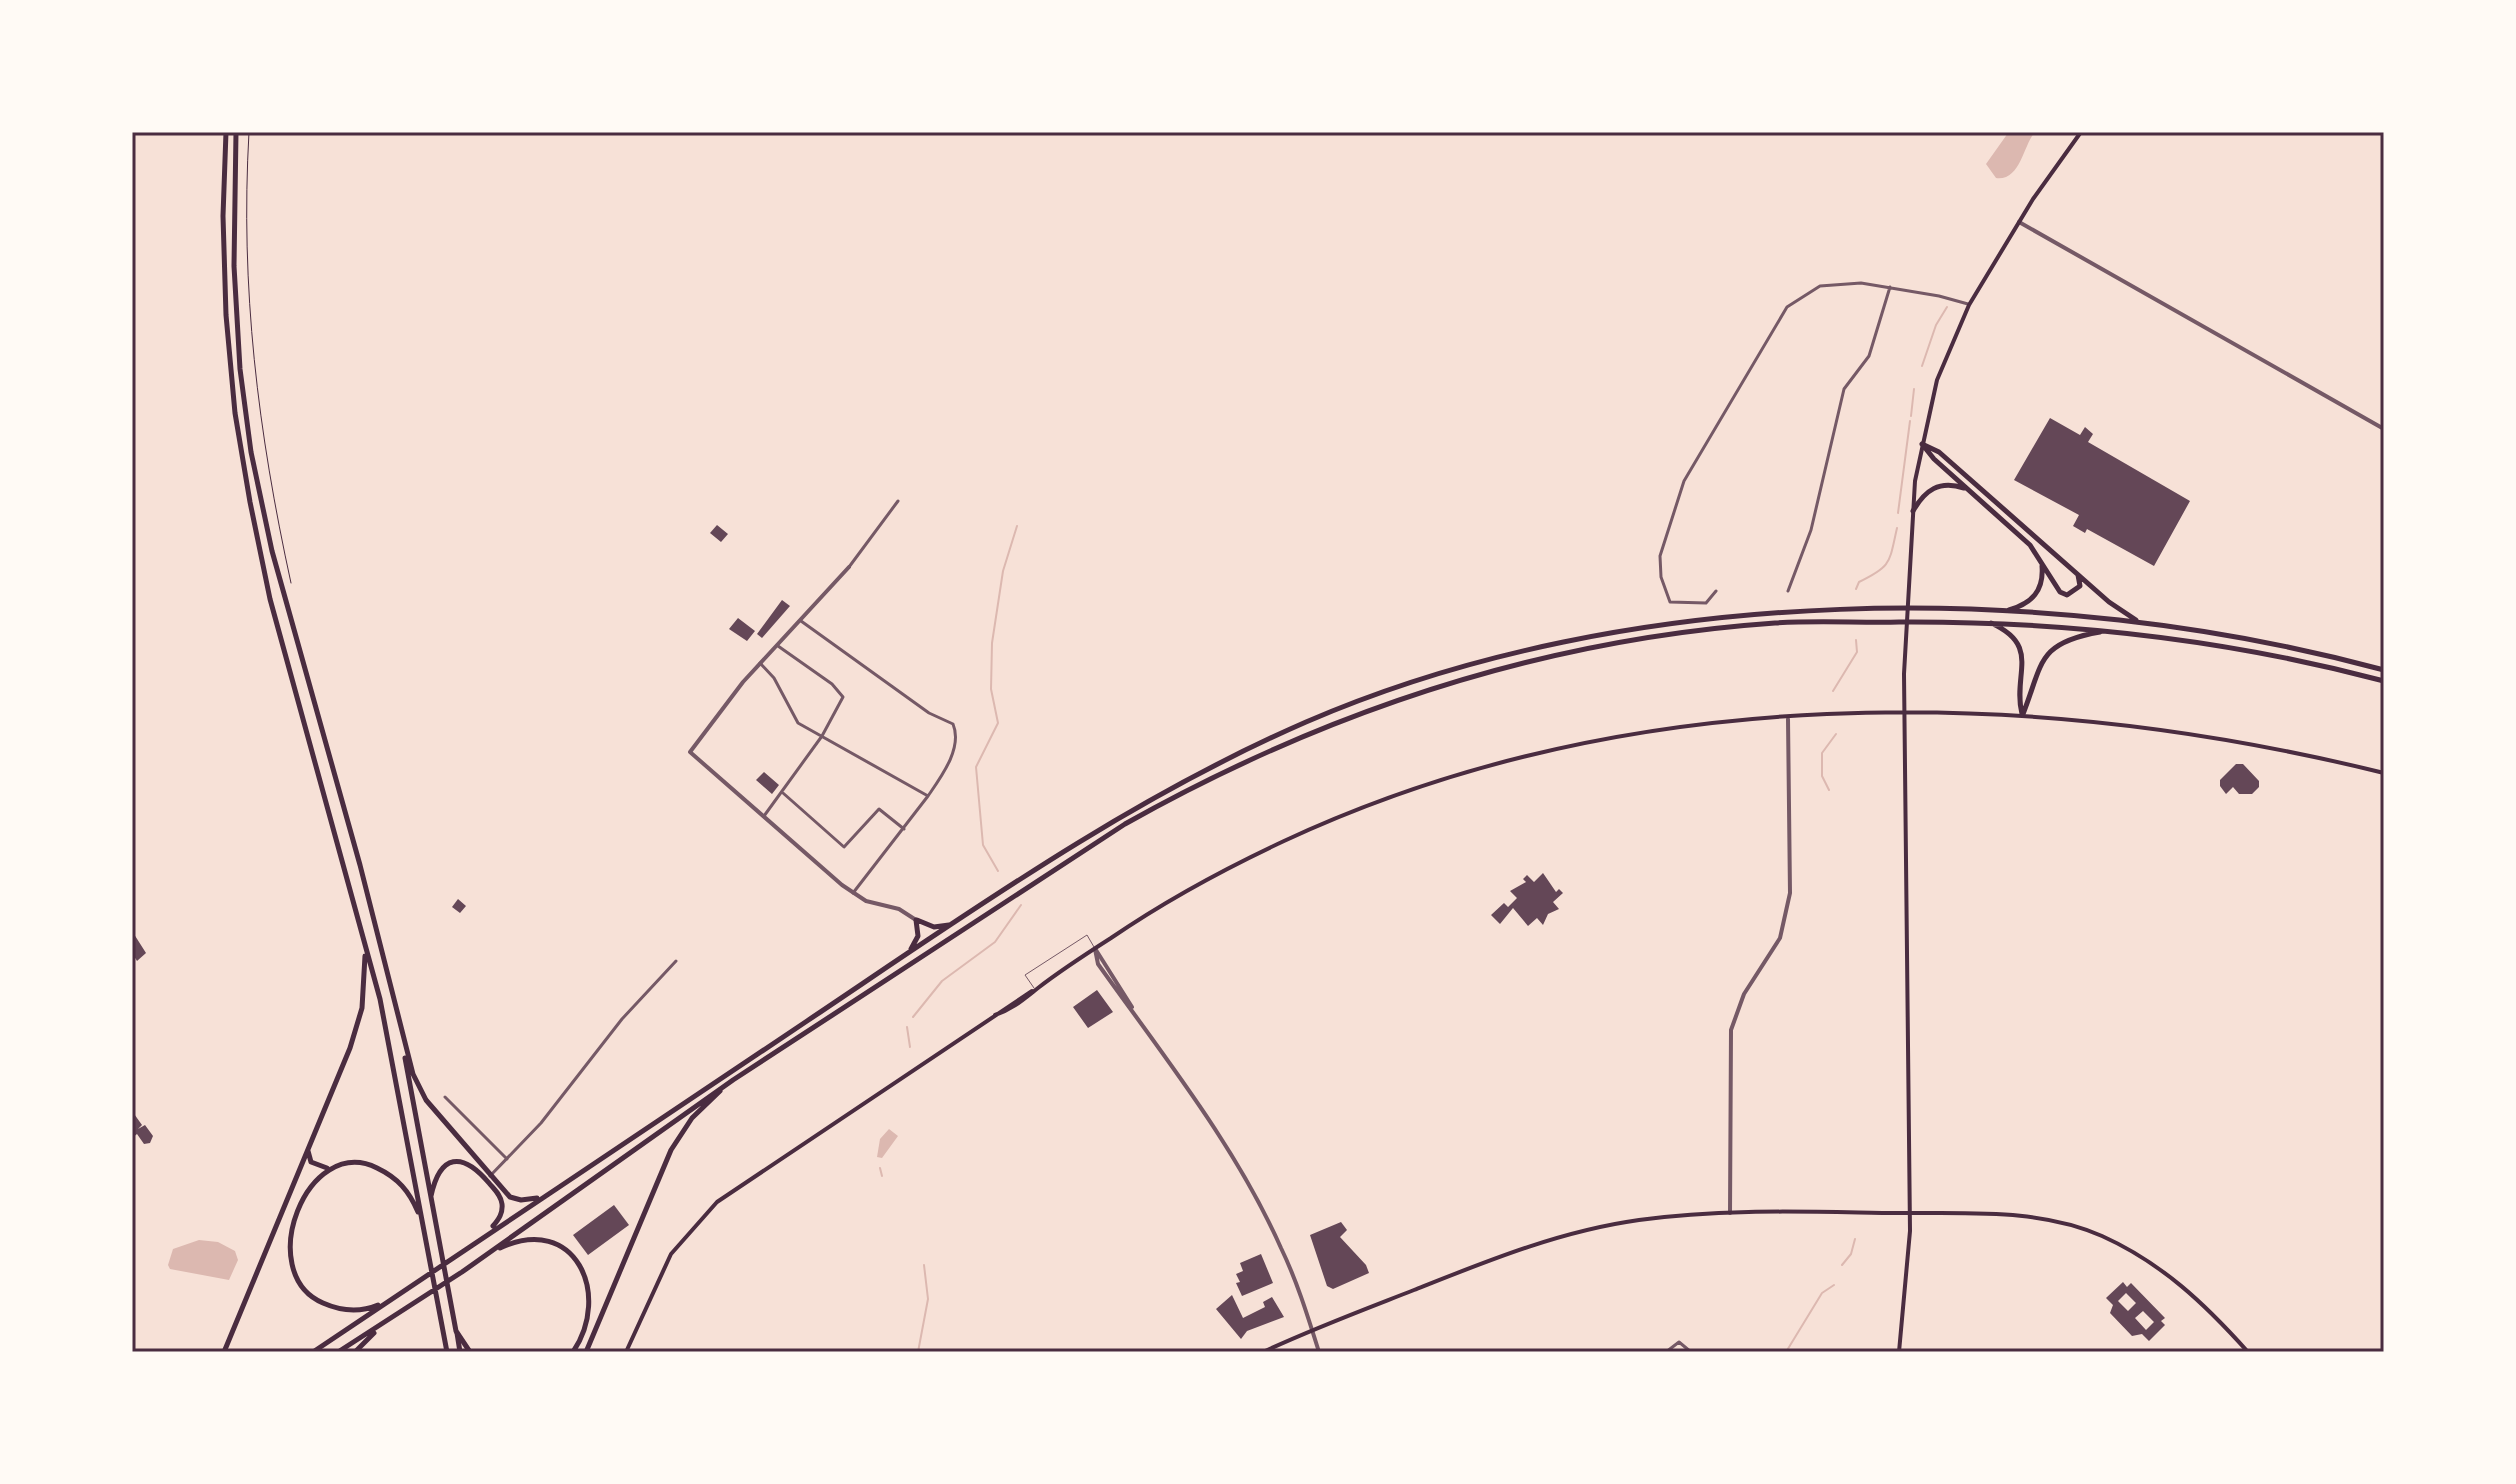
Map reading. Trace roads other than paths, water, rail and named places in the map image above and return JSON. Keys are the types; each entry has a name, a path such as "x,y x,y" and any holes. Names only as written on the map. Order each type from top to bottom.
{"main road":[{"path":"226,132 223,273 230,369 244,468 270,599 365,944 393,1061 447,1351"},
{"path":"236,132 234,266 240,369 251,452 272,551 360,865 401,1038 460,1352"},
{"path":"1899,1352 1910,1213 1904,712 1913,511 1923,440 1937,380 1969,305 2019,222 2081,132"},
{"path":"1923,440 1967,489 2030,545 2064,594 2072,595 2078,590 2078,574"},
{"path":"1923,440 2125,615 2144,623"},
{"path":"1913,511 1933,488 1948,484 1967,489"},
{"path":"2006,611 2025,604 2037,593 2042,580 2042,561"},
{"path":"313,1352 484,1234 1051,859 1183,780 1327,714 1453,671 1558,643 1731,616 1943,610 2006,611 2144,623 2244,637 2384,670"},
{"path":"338,1352 462,1272 733,1080 1057,866 1211,778 1296,738 1383,704 1499,669 1597,646 1732,627 1816,620 1987,622 2109,631 2281,656 2384,681"},
{"path":"1987,622 2008,632 2021,650 2019,702 2023,714"},
{"path":"2023,714 2035,673 2053,649 2070,639 2109,631"},
{"path":"626,1352 671,1254 712,1206 995,1015 1008,1011 1166,902 1236,865 1354,811 1410,790 1495,765 1612,739 1788,719 1904,712 2023,714 2187,732 2304,753 2384,773"},
{"path":"906,955 917,940 916,920 934,927 952,925"},
{"path":"224,1352 359,1018 366,969 365,944"},
{"path":"401,1038 422,1094 500,1197 502,1211 484,1234"},
{"path":"586,1352 671,1150 692,1118 733,1080"},
{"path":"308,1150 311,1162 321,1168 330,1168"},
{"path":"389,1300 365,1310 335,1307 305,1291 293,1275 289,1253 295,1225 311,1188 330,1168 342,1162 358,1162 387,1172 408,1192 421,1220"},
{"path":"430,1201 435,1178 447,1163 465,1162 515,1199 542,1196"},
{"path":"1263,1352 1312,1330 1559,1237 1639,1220 1730,1213 1910,1213 2035,1217 2101,1236 2144,1257 2185,1286 2248,1352"},
{"path":"482,1258 518,1241 533,1239 557,1244 571,1255 584,1272 590,1303 583,1333 573,1352"},
{"path":"355,1352 383,1324"},
{"path":"456,1331 470,1352"}],"street":[{"path":"2019,222 2384,429"},
{"path":"1716,591 1706,603 1673,604 1666,597 1660,556 1684,481 1774,327 1795,300 1811,289 1833,284 1890,287 1969,305"},
{"path":"1788,591 1811,530 1844,389 1869,356 1890,287"},
{"path":"898,501 849,567 760,663 690,752 853,893 866,901 905,912 916,920"},
{"path":"801,621 929,713 953,724 956,734 948,765 928,796 853,893"},
{"path":"764,816 822,736 840,705 842,692 778,646"},
{"path":"760,663 774,678 798,723 928,796"},
{"path":"1730,1213 1731,1030 1744,994 1780,938 1790,893 1788,719"},
{"path":"783,793 844,847 879,809 904,829"},
{"path":"1095,949 1112,970 1135,1012 1261,1209 1281,1247 1319,1352"},
{"path":"488,1178 541,1123 622,1019 676,961"},
{"path":"445,1097 506,1161"},
{"path":"1666,1352 1679,1342 1691,1352"}],"lane":[{"path":"1035,990 1025,975 1087,935 1095,949"}],"waterway":[{"path":"1922,366 1936,325 1947,307"},
{"path":"1911,416 1914,389"},
{"path":"1898,513 1910,421"},
{"path":"998,871 983,845 976,767 998,723 991,689 992,643 1003,571 1017,526"},
{"path":"1856,589 1859,582 1878,572 1887,562 1897,528"},
{"path":"1833,691 1857,652 1856,640"},
{"path":"1829,790 1822,776 1822,753 1836,734"},
{"path":"913,1017 942,981 995,942 1021,905"},
{"path":"907,1027 910,1047"},
{"path":"880,1168 882,1176"},
{"path":"1842,1265 1851,1254 1855,1239"},
{"path":"918,1352 928,1299 924,1265"},
{"path":"1786,1352 1822,1293 1834,1285"}]}
